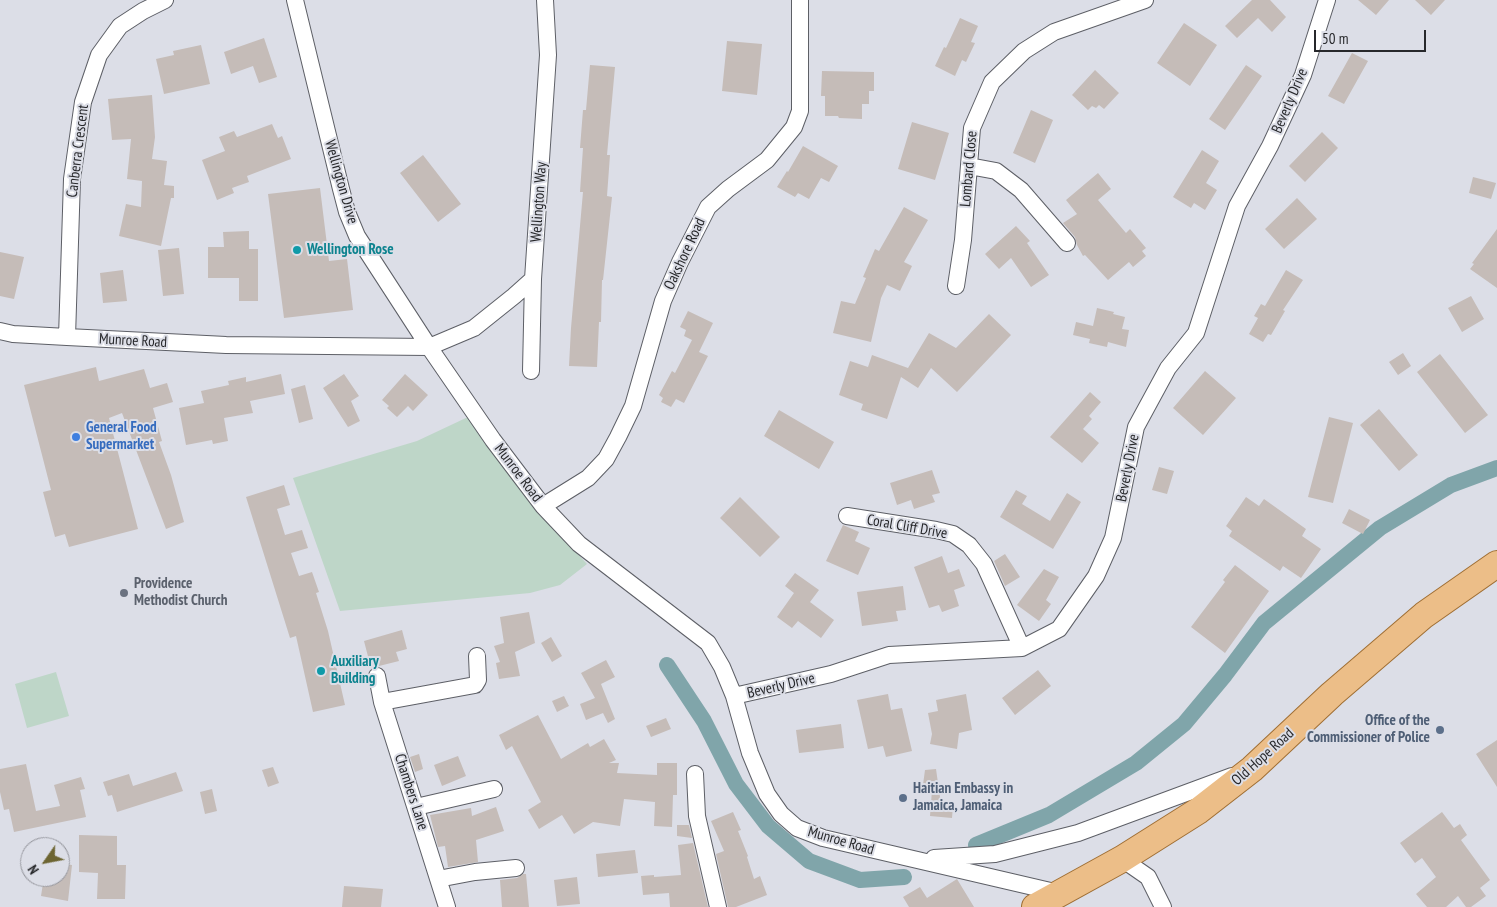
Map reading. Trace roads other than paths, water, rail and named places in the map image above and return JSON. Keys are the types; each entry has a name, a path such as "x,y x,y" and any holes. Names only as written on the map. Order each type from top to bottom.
{"main road":[{"name":"Old Hope Road","path":"1035,907 1122,859 1198,812 1252,769 1332,694 1424,615 1497,564"}],"street":[{"name":"Canberra Crescent","path":"67,338 72,179 83,102 99,55 120,26 142,11 166,0"},
{"name":"Wellington Drive","path":"295,0 348,212 358,236 428,347"},
{"name":"Wellington Way","path":"531,371 533,279 548,55 545,0"},
{"name":"Oakshore Road","path":"543,506 588,478 606,459 634,406 663,301 708,207 728,189 767,160 794,127 800,111 800,0"},
{"name":"Lombard Close","path":"956,286 963,240 972,128 992,82 1024,51 1054,32 1113,6 1145,0"},
{"name":"Beverly Drive","path":"734,696 831,674 889,656 1022,648 1059,630 1096,576 1113,538 1136,427 1168,368 1196,333 1237,206 1270,146 1303,75 1327,0"},
{"path":"969,166 996,171 1021,190 1068,244"},
{"path":"428,347 474,328 533,279"},
{"name":"Munroe Road","path":"0,331 13,334 67,338 226,345 428,347 543,506 579,544 708,643 722,667 734,696 750,752 767,794 782,814 797,828 823,838 912,860 956,868 1058,894"},
{"name":"Coral Cliff Drive","path":"847,516 953,534 969,545 984,564 1022,648"},
{"path":"382,702 475,685 478,680 477,656"},
{"name":"Chambers Lane","path":"376,676 382,702 447,907"},
{"name":"Munroe Road","path":"912,860 995,854 1078,833 1252,769"},
{"path":"695,774 697,816 718,907"},
{"path":"416,807 494,789"},
{"path":"1122,859 1148,877 1163,907"},
{"path":"438,879 474,872 516,868"}],"waterway":[{"path":"976,845 1049,815 1136,763 1184,724 1225,675 1264,623 1380,528 1451,485 1497,468"},
{"path":"667,665 704,721 736,784 768,826 809,861 860,880 904,877"}],"place":[{"name":"Wellington Rose","path":"297,250"},
{"name":"General Food Supermarket","path":"76,437"},
{"name":"Providence Methodist Church","path":"124,593"},
{"name":"Auxiliary Building","path":"321,671"},
{"name":"Office of the Commissioner of Police","path":"1440,730"},
{"name":"Haitian Embassy in Jamaica, Jamaica","path":"903,798"}]}
